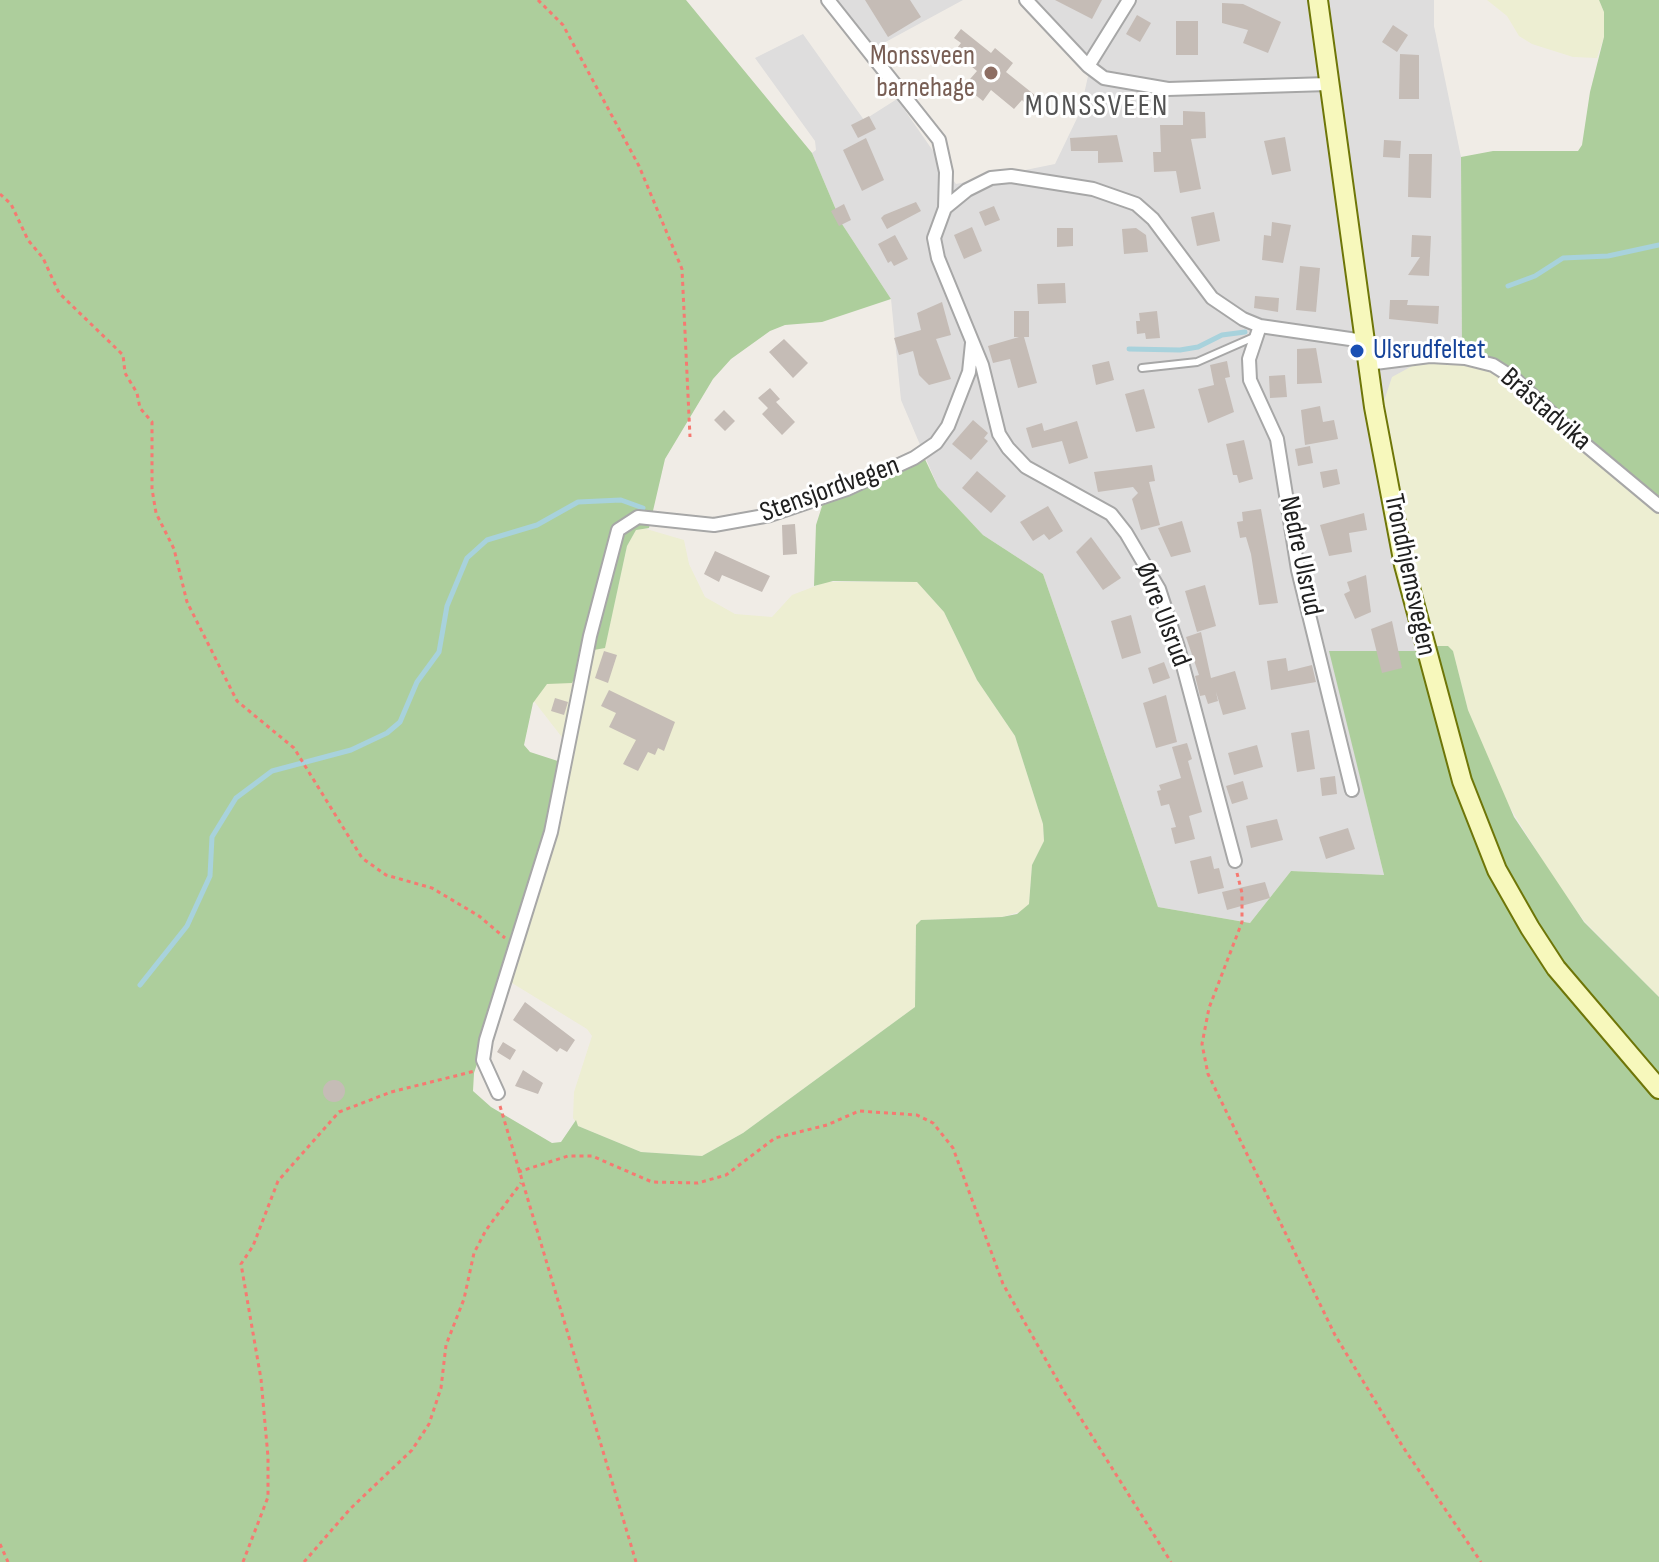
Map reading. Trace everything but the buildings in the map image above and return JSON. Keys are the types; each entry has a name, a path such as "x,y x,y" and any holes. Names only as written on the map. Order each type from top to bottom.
{"main road":[{"name":"Trondhjemsvegen","path":"1318,0 1367,364 1404,565 1438,702 1462,781 1497,870 1556,968 1659,1089"}],"street":[{"name":"Stensjordvegen","path":"486,1068 483,1060 486,1040 551,832 590,636 618,530 638,517 714,525 770,515 847,489 914,458 936,443 948,426 969,372 972,340 934,238 945,208 945,155 939,140 828,0"},
{"path":"1026,0 1088,66 1104,78 1168,89 1328,84"},
{"path":"1088,66 1129,0"},
{"path":"945,208 967,190 991,178 1011,176 1093,189 1136,204 1153,219 1212,298 1257,331 1364,341"},
{"name":"Nedre Ulsrud","path":"1257,331 1249,359 1250,380 1277,439 1298,570 1352,790"},
{"name":"Øvre Ulsrud","path":"972,340 998,432 1011,453 1026,467 1111,514 1159,589 1183,663 1235,861"},
{"name":"Bråstadvika","path":"1367,364 1451,356 1493,365 1515,379 1587,446 1659,506"},
{"path":"486,1068 498,1093"}],"lane":[{"path":"1142,368 1197,362 1257,331"}],"path":[{"path":"538,0 563,25 632,153 682,269 690,437"},
{"path":"0,194 11,204 59,293 123,355 125,373 137,393 140,408 152,422 152,489 156,513 174,549 187,602 237,701 294,748 362,858 386,875 432,888 479,916 499,931 514,949"},
{"path":"1235,861 1242,893 1242,922 1206,1020 1202,1044 1208,1074 1335,1335 1403,1447 1481,1562"},
{"path":"243,1562 268,1497 268,1457 261,1379 241,1264 253,1246 278,1181 339,1112 391,1092 486,1068"},
{"path":"498,1093 521,1183 636,1562"},
{"path":"518,1172 568,1156 592,1156 652,1182 698,1183 726,1175 775,1138 827,1125 859,1111 917,1115 933,1123 953,1148 1003,1284 1063,1390 1171,1562"},
{"path":"304,1562 350,1509 412,1450 429,1424 441,1388 446,1345 464,1299 474,1253 486,1230 521,1183"},
{"path":"0,1544 8,1562"}],"shaded area":[{"path":"833,0 963,0 869,51"},
{"path":"1036,0 1434,0 1434,26 1461,157 1462,360 1432,646 1420,651 1330,651 1384,875 1291,871 1250,923 1158,907 1043,574 983,535 938,487 901,400 891,299 842,224 812,153 816,150 815,141 755,58 803,34 864,120 897,99 956,184 1055,164 1080,112 1091,63"}],"green space":[{"path":"0,0 686,0 812,153 842,224 891,299 822,322 785,325 770,331 731,359 713,379 665,459 649,528 636,530 627,546 605,648 588,651 572,683 547,684 533,703 524,745 530,752 567,764 512,983 492,1019 474,1073 473,1091 491,1107 552,1143 561,1142 576,1120 578,1126 641,1152 702,1156 743,1133 915,1007 916,925 921,920 1002,917 1017,914 1029,904 1032,865 1044,841 1043,824 1015,736 977,680 944,612 917,582 833,581 814,586 816,525 824,500 923,455 938,487 983,535 1043,574 1158,907 1250,923 1291,871 1384,875 1329,651 1420,651 1432,646 1448,646 1453,651 1468,710 1514,817 1584,922 1659,997 1659,1562 0,1562"},
{"path":"1487,0 1599,0 1604,12 1604,37 1597,58 1573,57 1532,44 1519,36 1507,16"},
{"path":"1599,0 1659,0 1659,505 1518,375 1462,360 1461,157 1493,151 1578,151 1582,145 1590,92 1604,37 1604,12"},
{"path":"1462,360 1501,366 1659,505 1659,997 1585,922 1560,889 1498,788 1468,710 1453,652 1432,646 1382,407 1392,377 1414,365"},
{"path":"643,528 684,540 689,564 705,597 735,614 772,617 792,595 826,582 917,582 944,612 977,680 1015,736 1043,824 1044,841 1032,865 1029,904 1023,911 1002,917 921,920 916,926 915,1007 743,1133 702,1156 641,1152 578,1126 573,1118 574,1092 592,1036 587,1029 512,983 567,764 575,754 523,687 606,642 627,546 636,530"}],"waterway":[{"path":"1508,286 1535,276 1563,258 1608,256 1659,245"},
{"path":"1129,349 1180,350 1198,347 1222,335 1245,332"},
{"path":"140,985 187,926 210,876 212,837 236,798 272,771 351,750 387,733 400,722 417,682 439,652 447,606 467,558 487,540 537,525 578,502 621,500 643,508"}],"place":[{"name":"Monssveen barnehage","path":"991,73"},
{"name":"Ulsrudfeltet","path":"1357,351"}],"district":[{"name":"MONSSVEEN","path":"1097,107"}]}
